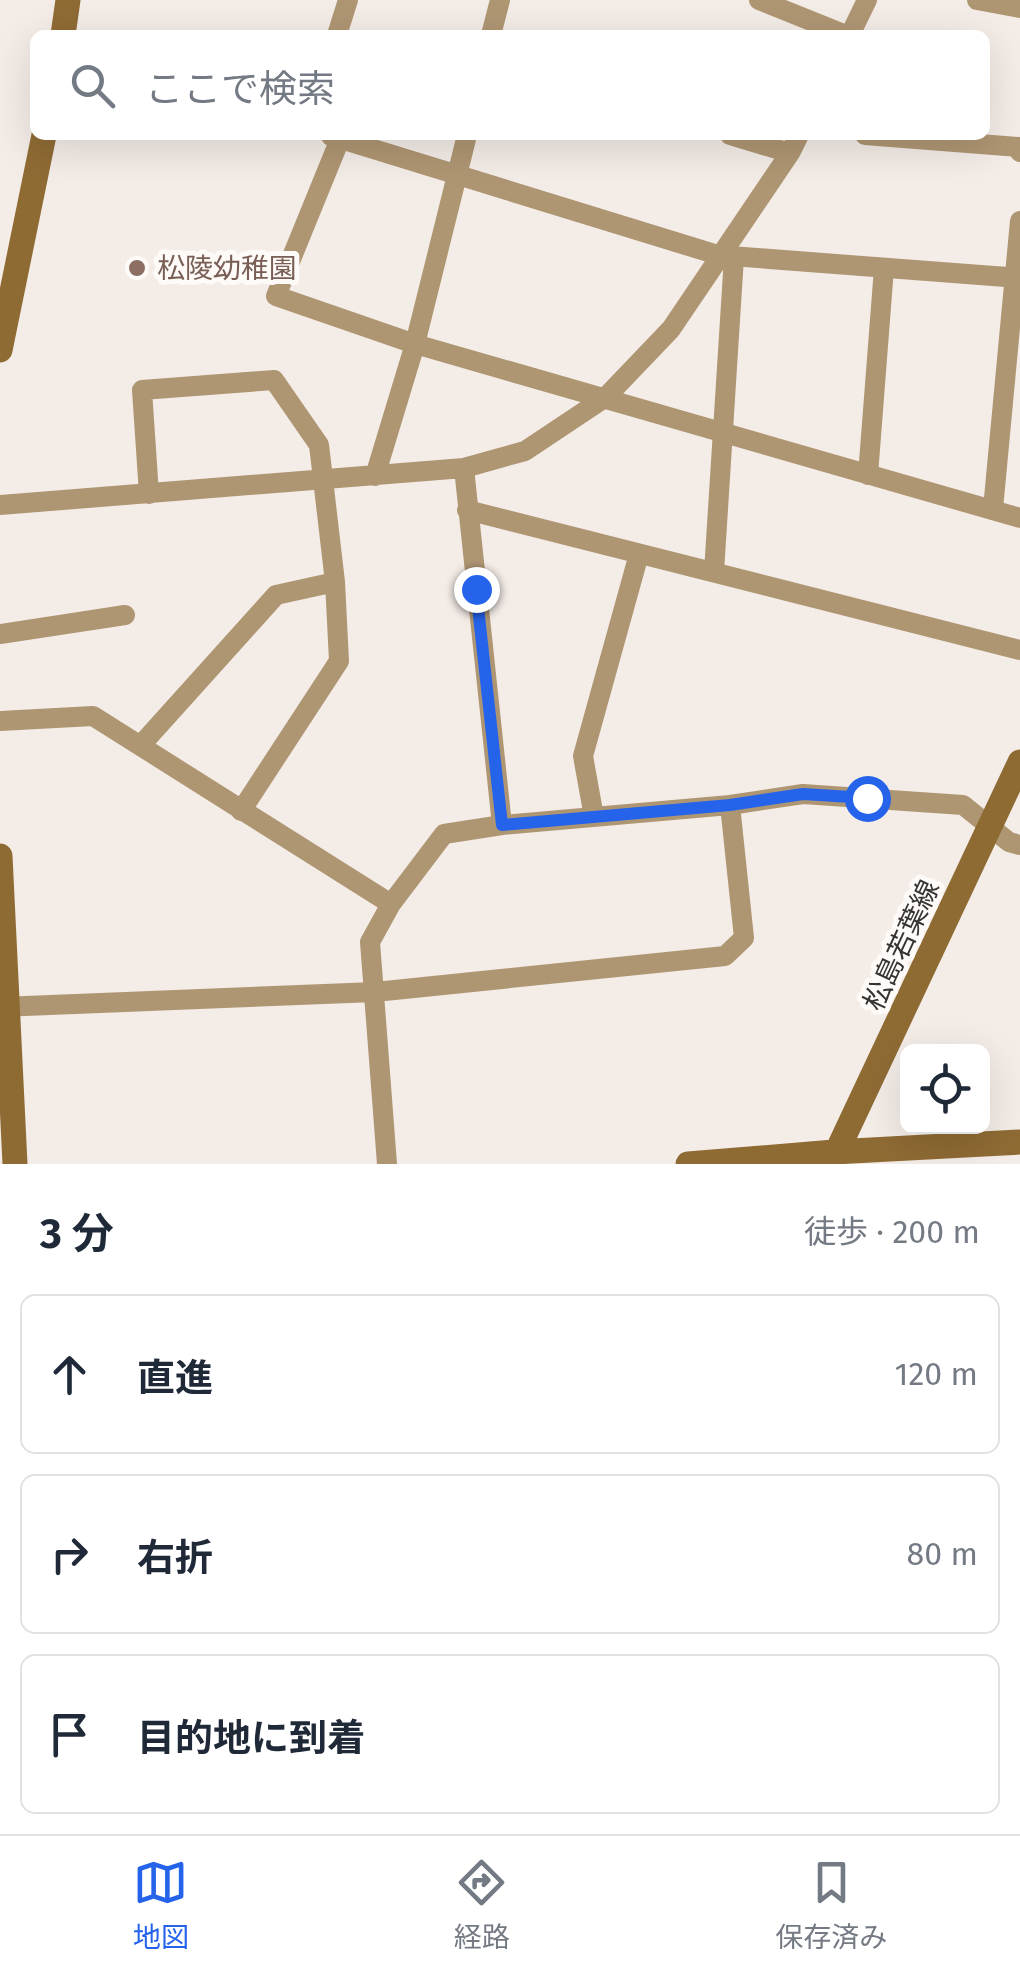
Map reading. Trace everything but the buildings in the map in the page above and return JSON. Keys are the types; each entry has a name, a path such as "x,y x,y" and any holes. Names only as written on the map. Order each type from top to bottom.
{"street":[{"path":"65,30 68,0"},
{"path":"339,30 348,0"},
{"path":"493,30 500,0"},
{"path":"759,0 835,30"},
{"path":"851,30 867,0"},
{"path":"977,0 1020,8"},
{"path":"0,350 43,140"},
{"path":"333,140 276,296 416,344 1020,518"},
{"path":"343,140 726,256 1018,278"},
{"path":"376,476 416,344 466,140"},
{"path":"0,506 464,468 525,451 606,397 671,329 726,256 794,144 766,140"},
{"path":"929,140 1019,147 1020,152"},
{"path":"993,509 1018,278 1020,221"},
{"path":"714,572 723,432 726,256"},
{"path":"868,475 884,268"},
{"path":"149,494 142,390 274,380 318,446 335,582 339,661 241,810"},
{"path":"464,468 502,825"},
{"path":"467,510 1020,650"},
{"path":"594,816 584,756 638,554"},
{"path":"140,746 276,596 335,582"},
{"path":"0,634 125,615"},
{"path":"0,721 94,716 391,904"},
{"name":"松島若葉線","path":"832,1161 1020,762"},
{"path":"387,1164 370,942 391,904 444,834 803,794 963,805 1009,842 1020,845"},
{"path":"4,1006 375,992 725,956 744,938 730,805"},
{"path":"0,856 14,1164"},
{"path":"688,1164 832,1161 1020,1142"}],"place":[{"name":"松陵幼稚園","path":"137,268"}],"route":[{"path":"476,589 502,825 730,805 803,794 867,798"}]}
